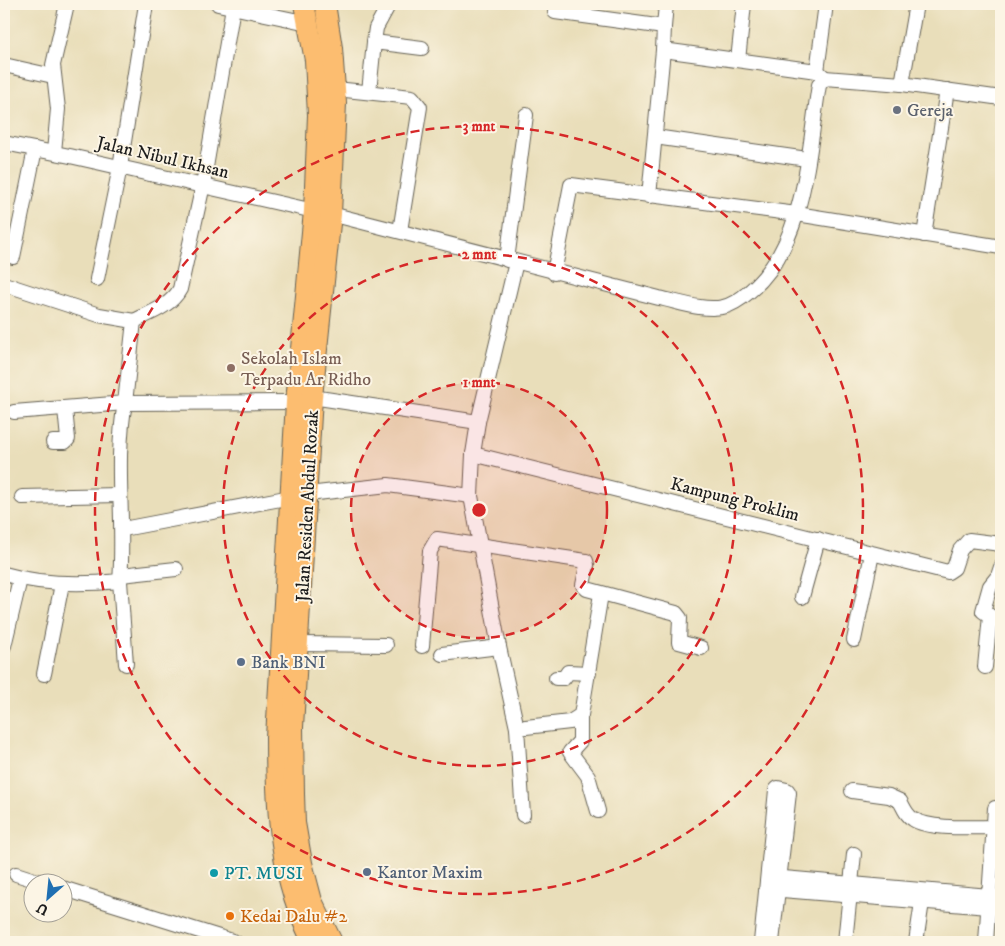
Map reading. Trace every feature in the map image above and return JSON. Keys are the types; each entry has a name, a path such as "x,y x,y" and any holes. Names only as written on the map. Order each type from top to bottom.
{"highway":[{"name":"Jalan Residen Abdul Rozak","path":"304,4 318,89 322,213"},
{"name":"Jalan Residen Abdul Rozak","path":"325,4 336,89 304,400 300,495 299,644 293,727 295,823 302,863 312,901 332,942"},
{"name":"Jalan Residen Abdul Rozak","path":"300,495 276,737 277,792 279,830 289,877 297,906 313,942"}],"street":[{"path":"54,152 58,109 53,76 67,4"},
{"path":"97,279 120,167 146,4"},
{"path":"218,4 308,23"},
{"path":"369,92 376,28 389,4"},
{"path":"649,196 666,4"},
{"path":"738,60 744,4"},
{"name":"Jalan Nibul Ikhsan","path":"4,143 54,152 203,185 400,231 554,272 708,308 724,307 748,293 771,269 781,252 797,214 821,74 826,4"},
{"path":"902,84 916,4"},
{"path":"4,284 99,315 134,322 176,297 180,289 203,185 233,7"},
{"path":"555,12 584,10 664,27"},
{"path":"374,42 422,48"},
{"path":"663,50 821,74 1001,98"},
{"path":"4,65 53,76"},
{"path":"336,89 412,97 420,107 400,231"},
{"path":"924,235 947,90"},
{"path":"523,815 517,728 498,647 471,496 473,454 478,422 512,261 526,115"},
{"path":"655,137 807,159"},
{"path":"14,257 35,149"},
{"path":"554,272 571,185 797,214 1001,247"},
{"path":"126,664 120,578 123,529 120,495 120,427 125,403 134,322"},
{"path":"14,412 125,403 304,400 478,422"},
{"path":"53,442 65,442 68,439 64,409"},
{"name":"Kampung Proklim","path":"473,454 948,572 954,568 960,550 969,540 1000,540"},
{"path":"123,529 300,495 388,485 471,496"},
{"path":"22,497 120,495"},
{"path":"422,646 430,551 437,539 584,560 587,565 584,586 601,594 676,613 680,618 679,642 701,648"},
{"path":"802,597 818,539"},
{"path":"854,640 872,554"},
{"path":"985,666 990,616 983,611 990,586 996,581 1001,567"},
{"path":"4,574 20,579 62,584 120,578 176,569"},
{"path":"4,646 20,579"},
{"path":"44,674 62,584"},
{"path":"598,812 588,776 570,752 580,741 580,717 583,712 590,673 601,594"},
{"path":"299,644 386,645"},
{"path":"442,654 498,647"},
{"path":"556,678 564,678 568,672 590,673"},
{"path":"517,728 570,722 580,717"},
{"path":"761,942 773,883 789,793 787,790 778,788 776,790 773,883 772,942"},
{"path":"852,791 890,796 900,800 906,814 914,820 923,823 994,827"},
{"path":"986,942 996,902 995,808"},
{"path":"845,942 854,854"},
{"path":"16,874 22,876"},
{"path":"773,883 996,902"},
{"path":"849,889 922,902 996,902"},
{"path":"72,891 235,942"},
{"path":"916,942 922,902"}],"place":[{"name":"Gereja","path":"897,110"},
{"name":"Sekolah Islam Terpadu Ar Ridho","path":"231,368"},
{"name":"Bank BNI","path":"241,662"},
{"name":"Kantor Maxim","path":"367,872"},
{"name":"PT. MUSI","path":"214,873"},
{"name":"Kedai Dalu #2","path":"230,916"}]}
